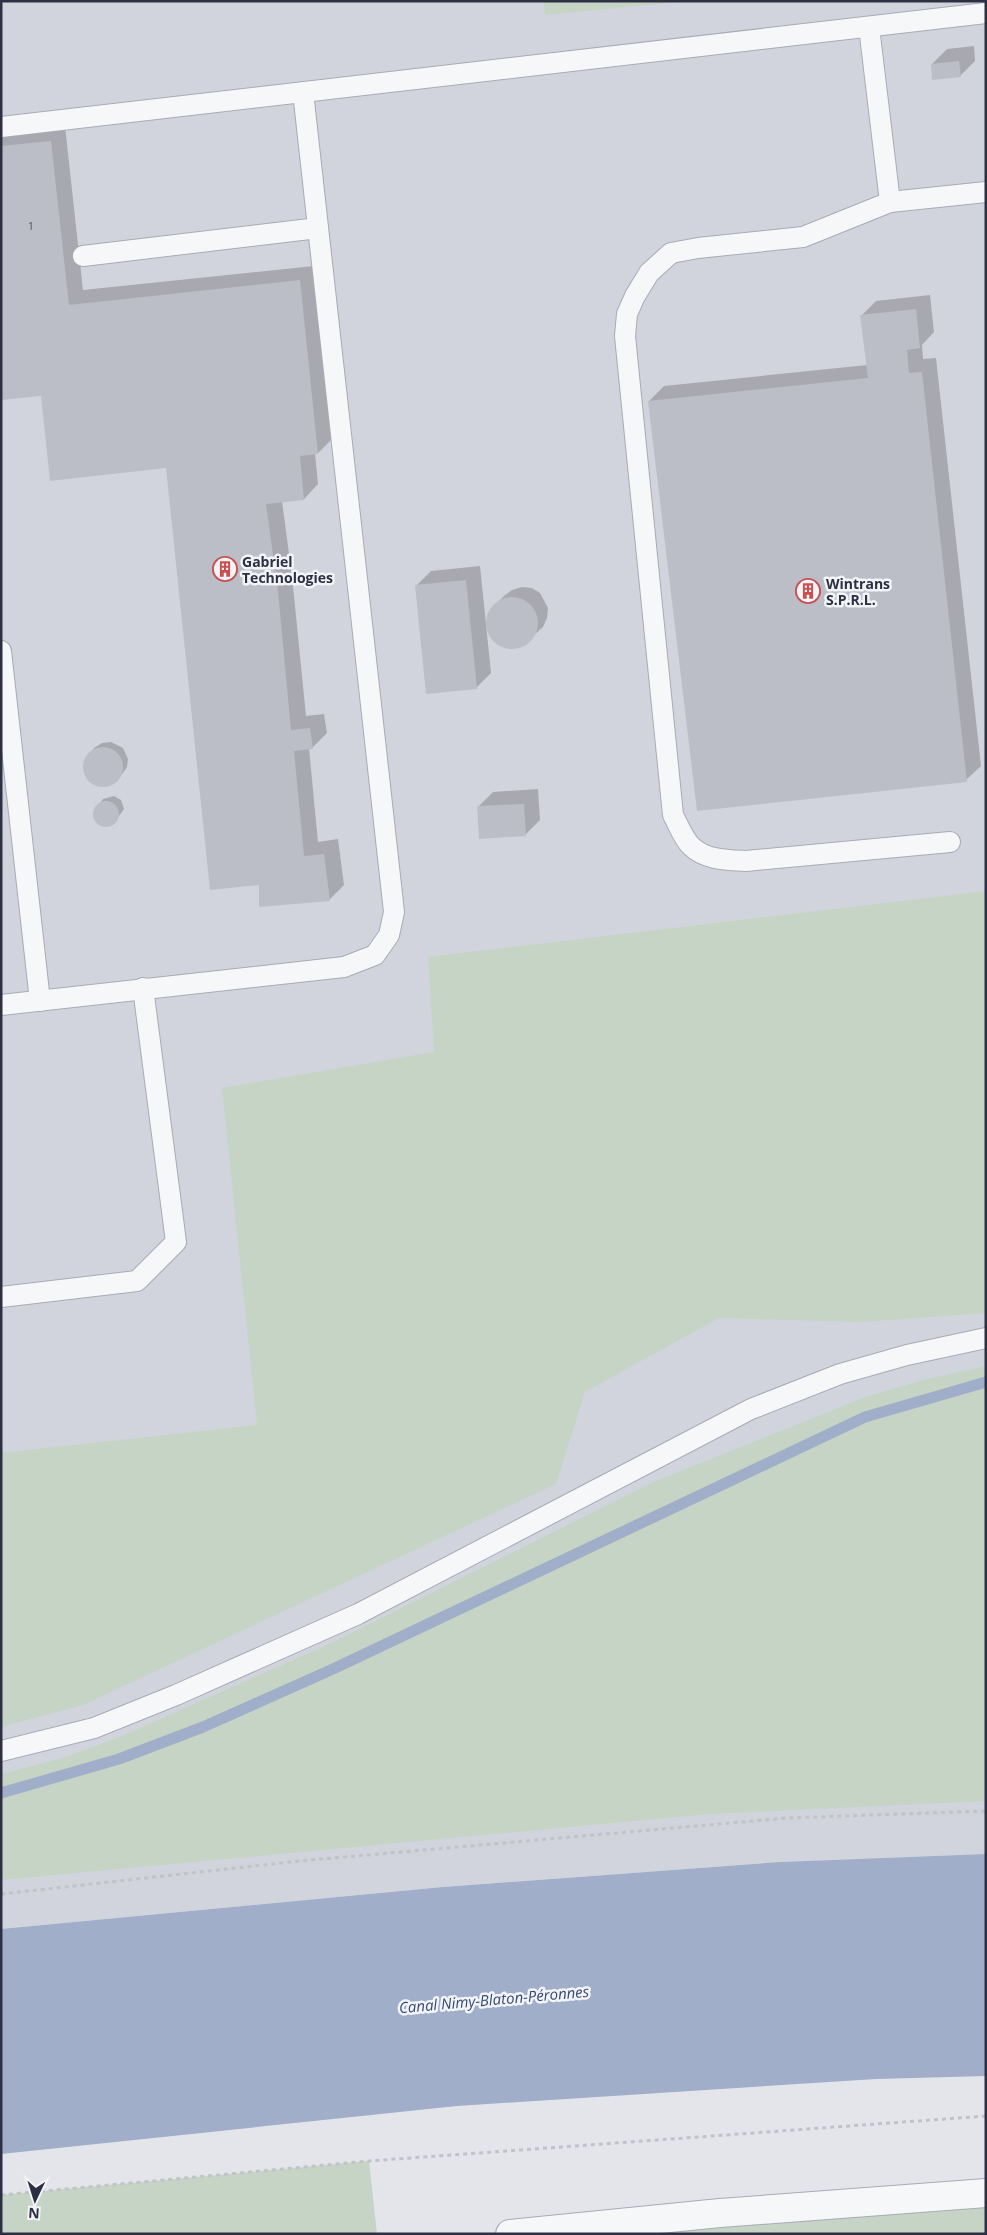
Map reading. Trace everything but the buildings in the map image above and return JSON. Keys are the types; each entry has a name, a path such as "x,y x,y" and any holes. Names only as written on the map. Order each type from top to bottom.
{"street":[{"path":"510,2234 720,2213 986,2193"}],"lane":[{"path":"1,127 986,13"},
{"path":"869,27 890,202"},
{"path":"1,1005 344,967 375,955 389,935 394,912 303,92"},
{"path":"950,842 746,861 707,856 690,845 673,815 625,336 627,314 635,296 649,273 671,253 698,248 803,237 890,202 986,192"},
{"path":"83,256 318,228"},
{"path":"1,650 40,1001"},
{"path":"1,1297 137,1282 176,1242 143,988"},
{"path":"1,1751 94,1728 176,1695 358,1614 751,1409 840,1374 907,1355 986,1338"}],"path":[{"path":"1,1894 299,1861 787,1818 986,1811"},
{"path":"1,2195 369,2161 986,2116"}],"shaded area":[{"path":"1,1 986,1 986,1854 780,1862 443,1887 1,1929"}],"green space":[{"path":"544,1 690,1 545,15"},
{"path":"986,891 986,1313 861,1322 719,1318 585,1392 556,1484 83,1705 1,1727 1,1453 257,1425 222,1088 434,1052 428,957"},
{"path":"986,1366 986,1801 710,1814 1,1880 1,1774 66,1757 122,1736 331,1643 651,1483 865,1397 923,1380"},
{"path":"369,2161 377,2234 1,2234 1,2195"},
{"path":"986,2193 986,2234 510,2234"}],"water":[{"name":"Canal Nimy-Blaton-Péronnes","path":"986,1854 986,2076 876,2079 457,2106 1,2154 1,1929 443,1887 780,1862"}],"waterway":[{"path":"1,1793 119,1759 203,1727 333,1669 865,1417 986,1382"}],"place":[{"name":"Gabriel Technologies","path":"225,569"},
{"name":"Wintrans S.P.R.L.","path":"808,591"}]}
